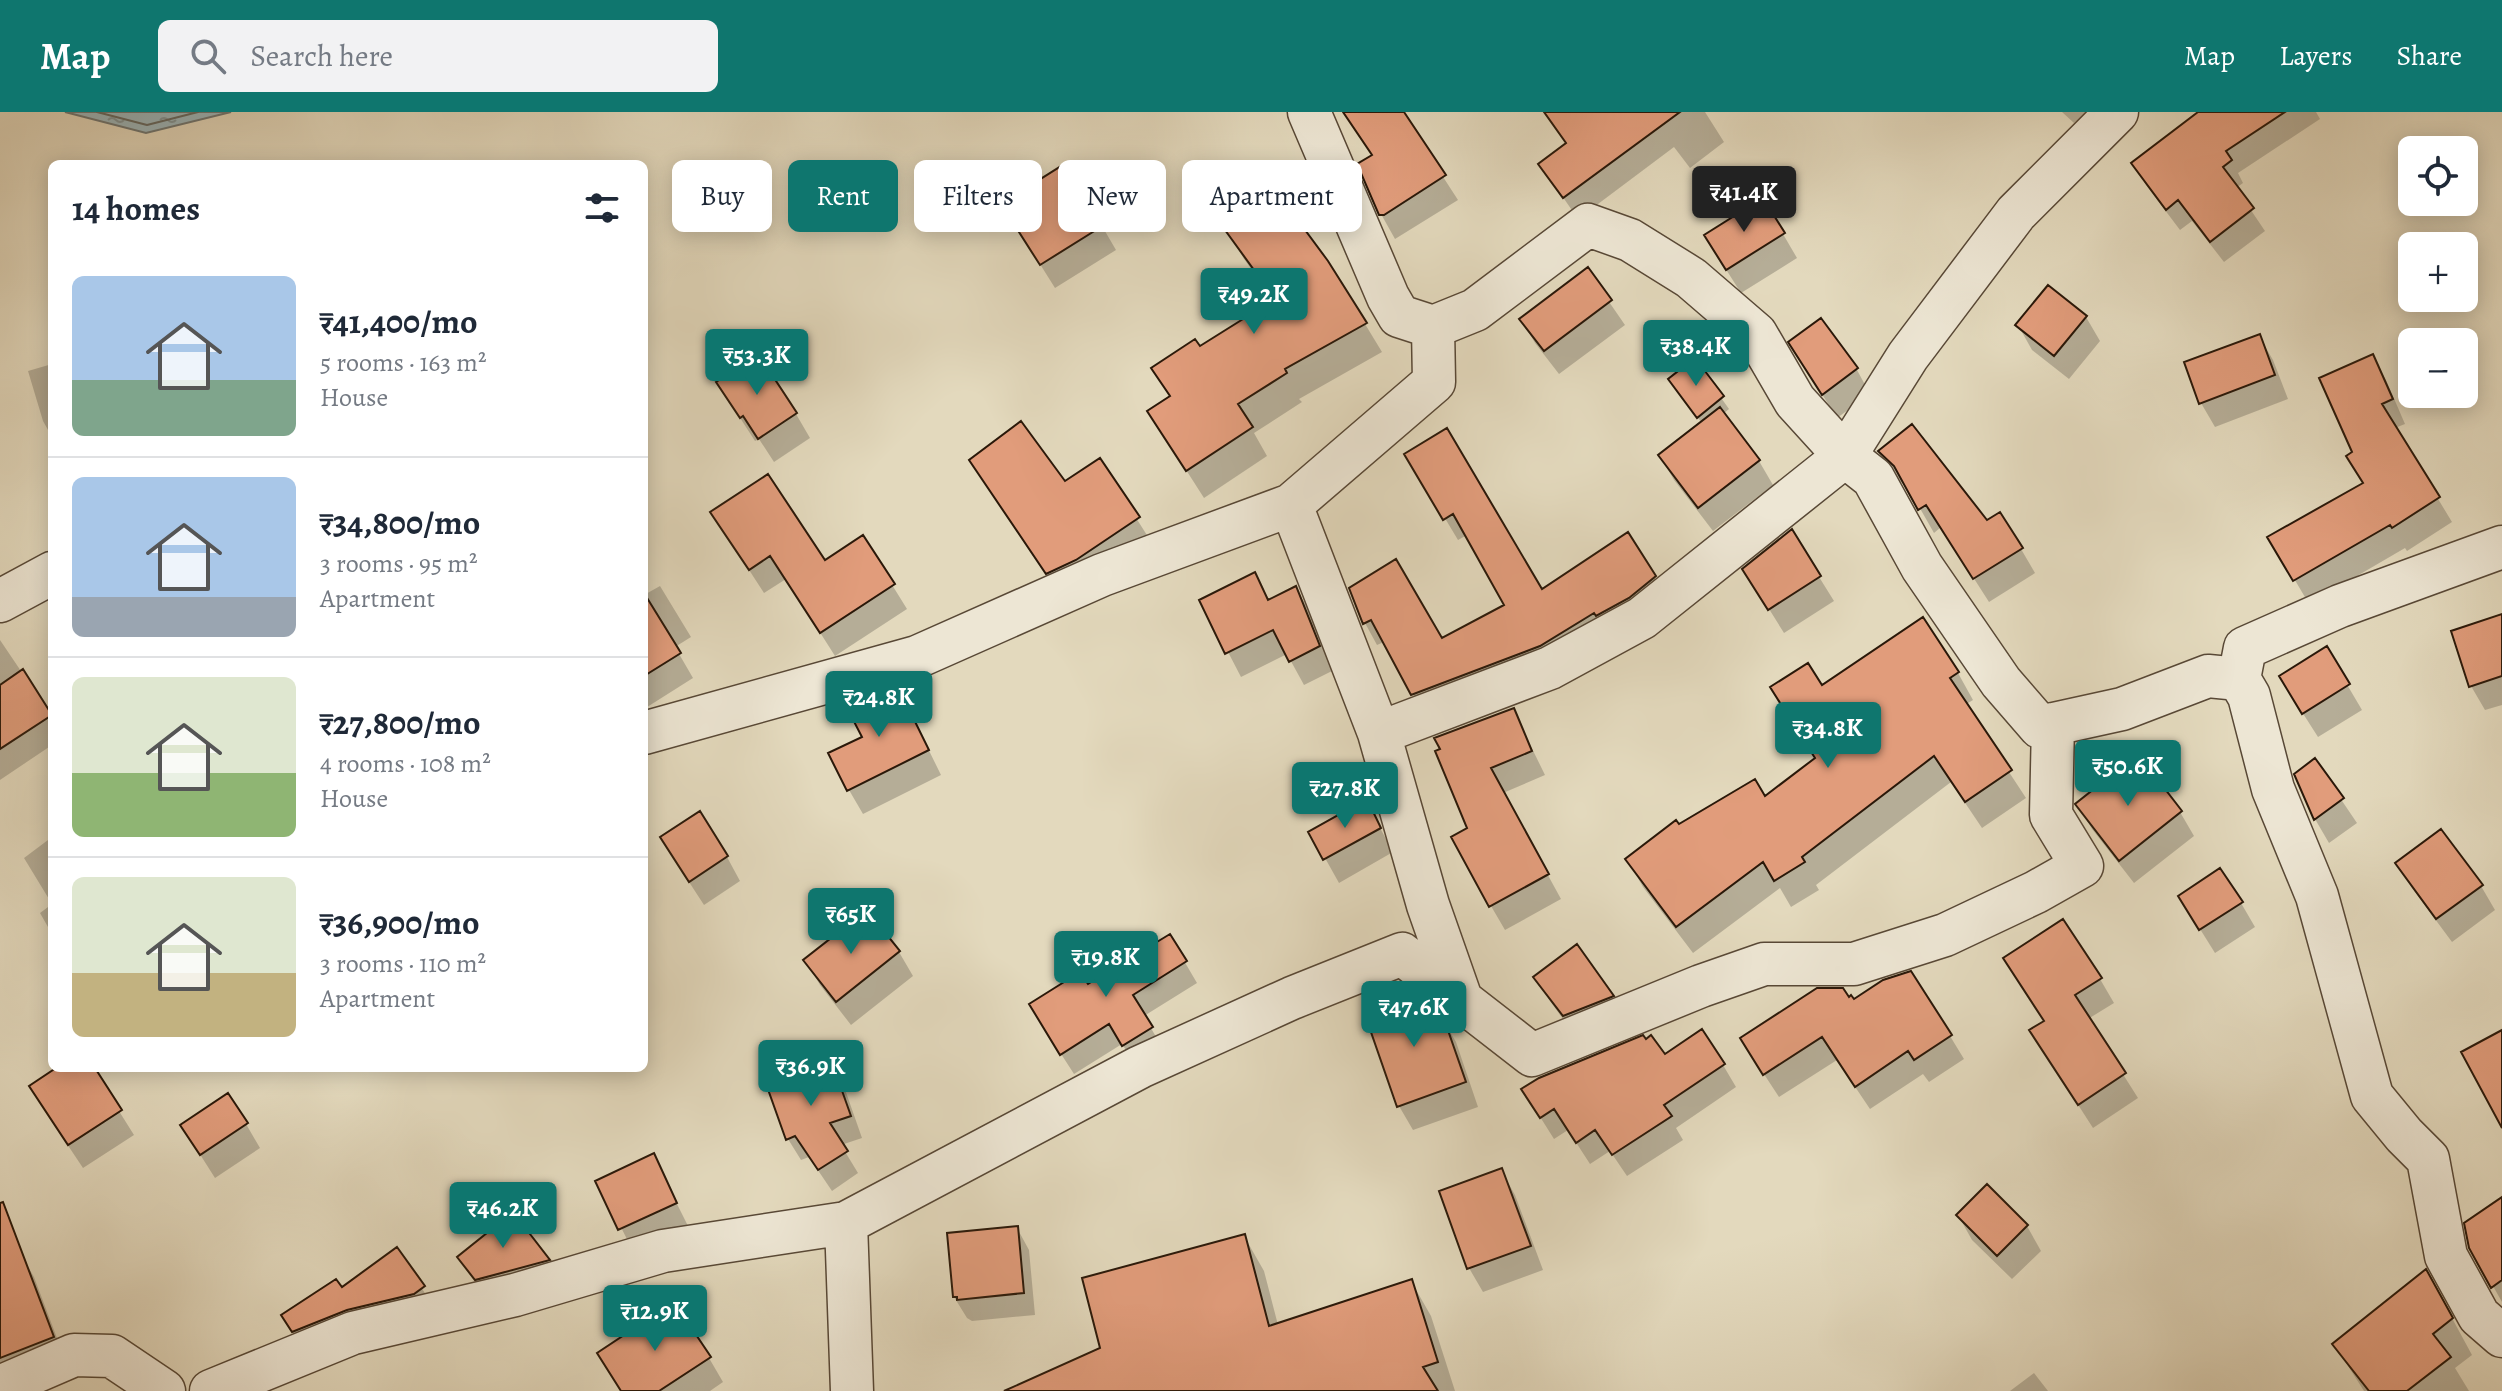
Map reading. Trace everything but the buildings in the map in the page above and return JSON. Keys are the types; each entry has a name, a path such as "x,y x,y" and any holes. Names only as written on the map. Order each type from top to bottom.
{"street":[{"path":"1309,112 1399,316 1433,327 1475,310 1588,225 1630,240 1691,278 1756,334 1795,401 1845,456 1873,478 1922,567 2001,682 2040,727 2122,709 2208,676 2239,679"},
{"path":"1379,733 1550,668 1642,618 1845,456 1908,356 2016,213 2117,112"},
{"path":"648,732 917,657 1102,575 1291,505 1434,382 1433,327"},
{"path":"1291,505 1379,733 1428,905 1461,999"},
{"path":"2502,547 2340,606 2245,648 2239,679 2249,696 2273,789 2317,896 2372,1096 2428,1159 2446,1256 2479,1316 2502,1336"},
{"path":"0,601 48,575"},
{"path":"211,1391 353,1333 515,1295 663,1251 846,1223 1140,1067 1292,998 1402,954 1532,1055 1701,986 1764,964 1854,964 1945,935 2036,892 2082,866 2051,815 2053,724"},
{"path":"846,1223 852,1391"},
{"path":"0,1387 74,1355 112,1356 164,1391"}],"water":[{"path":"65,112 231,112 146,133"}]}
